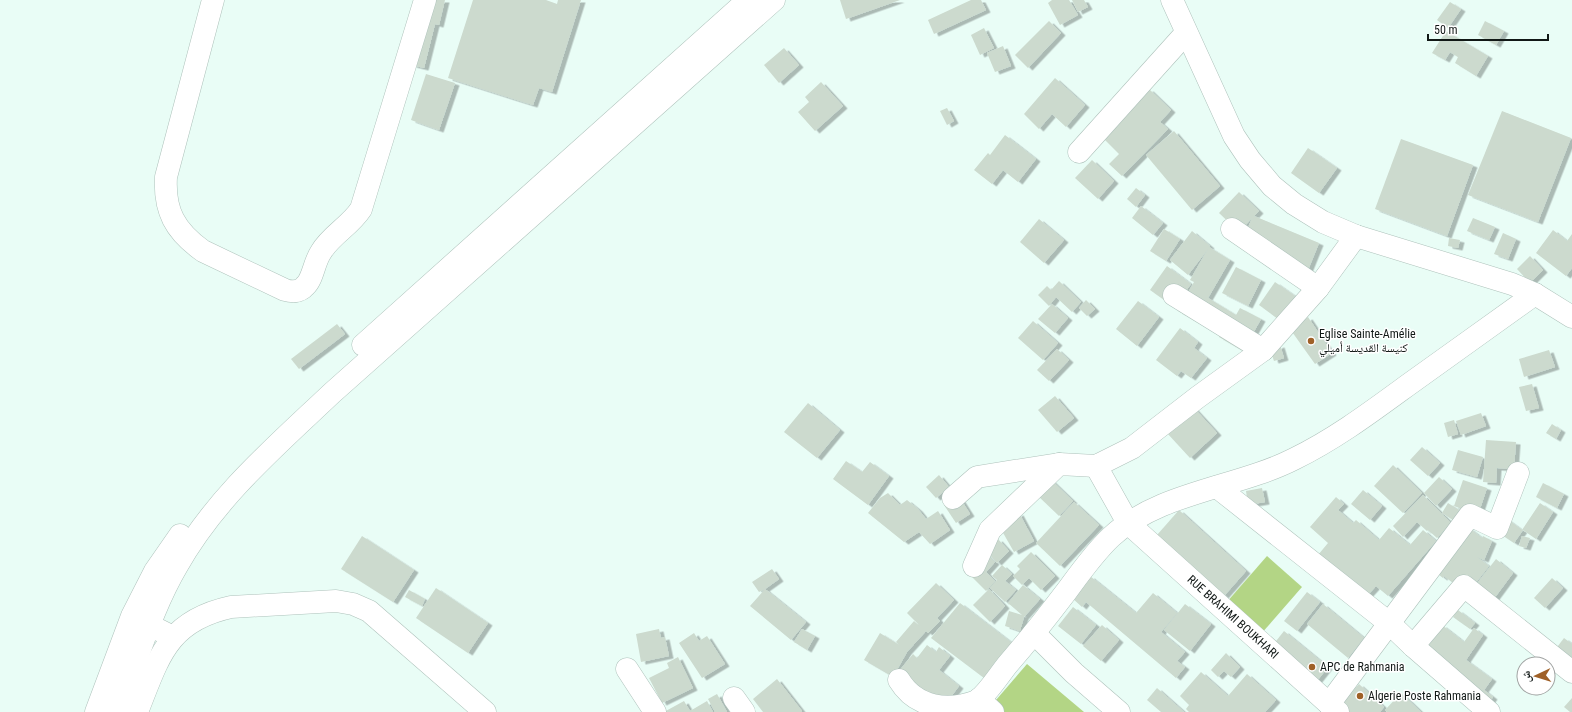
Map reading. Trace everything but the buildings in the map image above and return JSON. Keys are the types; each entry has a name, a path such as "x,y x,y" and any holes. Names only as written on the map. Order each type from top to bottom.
{"street":[{"path":"213,0 166,177 165,191 167,206 180,232 197,246 285,290 294,292 306,286 321,251 354,219 361,209 425,0"},
{"path":"96,712 140,620 155,571 198,509 220,483 270,431 326,378 748,0"},
{"path":"116,712 134,668 140,620 200,529 214,511 269,453 338,387 774,0"},
{"path":"1172,0 1234,136 1250,160 1272,186 1294,204 1323,222 1356,236 1512,284 1535,294 1572,317"},
{"path":"1080,152 1186,33"},
{"path":"1232,229 1318,288"},
{"path":"953,498 977,477 1059,464 1096,466 1132,448 1263,350 1318,288 1356,236"},
{"path":"899,680 911,697 929,707 950,710 986,706 1034,633 1099,549 1128,523 1162,505 1269,471 1294,460 1340,434 1535,294"},
{"path":"1174,295 1263,350"},
{"path":"974,566 990,530 1059,464"},
{"name":"RUE BRAHIMI BOUKHARI","path":"1096,466 1128,523 1333,708"},
{"path":"1333,708 1389,623 1470,515 1496,528 1518,473"},
{"path":"1218,487 1389,623 1413,646 1489,712"},
{"path":"1413,646 1464,586 1572,672"},
{"path":"137,712 156,662 164,649 186,626 200,617 215,611 231,608 336,602 353,604 369,611 485,712"},
{"path":"140,620 174,637"},
{"path":"1034,633 1074,673 1118,712"},
{"path":"627,669 654,712"}],"green space":[{"path":"1267,556 1302,587 1261,634 1226,603"},
{"path":"1027,664 1084,712 996,712 990,707"}],"place":[{"name":"Eglise Sainte-Amélie كنيسة القديسة أميلي","path":"1311,341"},
{"name":"APC de Rahmania","path":"1312,667"},
{"name":"Algerie Poste Rahmania","path":"1360,696"}]}
